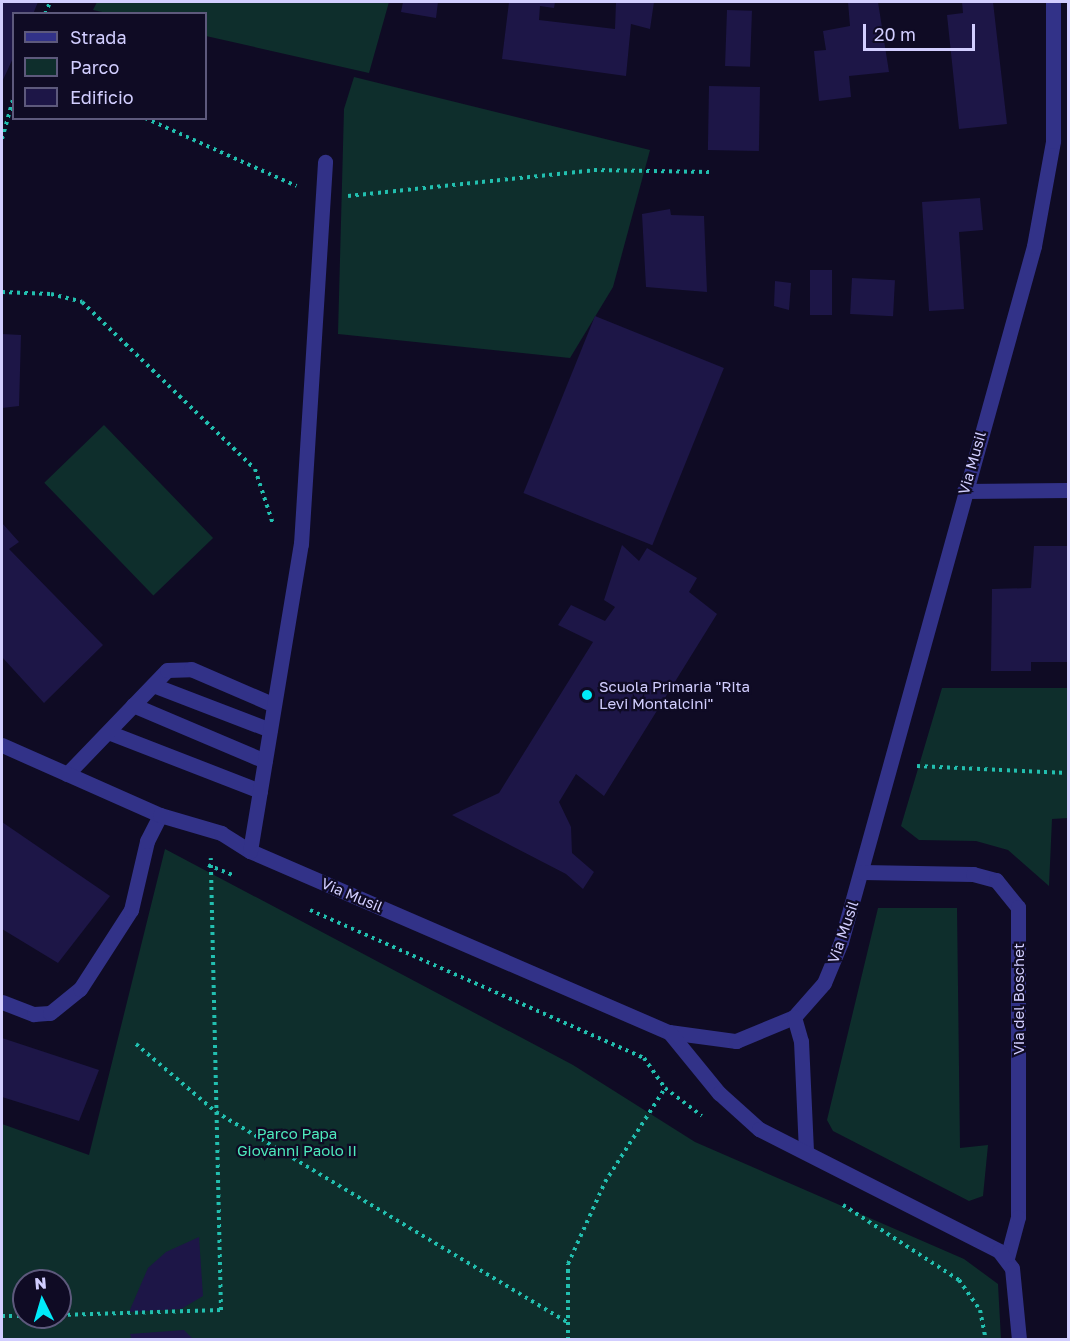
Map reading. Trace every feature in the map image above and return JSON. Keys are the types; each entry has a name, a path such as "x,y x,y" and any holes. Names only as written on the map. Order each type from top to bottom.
{"street":[{"name":"Via Musil","path":"2,745 160,815 221,833 250,851 669,1032 736,1041 795,1017 824,983 862,872 964,491 1034,246 1049,164 1053,2"},
{"path":"250,851 303,521 325,162"},
{"path":"964,491 1068,490"},
{"path":"67,774 167,670 191,669 274,705"},
{"path":"153,684 270,730"},
{"path":"133,705 265,761"},
{"path":"108,732 260,791"},
{"path":"2,1002 34,1014 50,1013 80,989 131,910 147,841 160,815"},
{"name":"Via del Boschet","path":"862,872 973,874 996,880 1018,907 1018,1217 1006,1258"},
{"path":"795,1017 801,1041 806,1152"},
{"path":"669,1032 719,1093 759,1129 1006,1258 1015,1282 1019,1340"}],"path":[{"path":"2,139 12,103"},
{"path":"149,120 323,198 594,170 709,172"},
{"path":"889,765 1068,773"},
{"path":"208,864 241,879"},
{"path":"306,908 644,1058 665,1088 605,1182 568,1264 568,1340"},
{"path":"136,1044 216,1112 568,1323"},
{"path":"838,1202 959,1280 980,1310 986,1340"}],"green space":[{"path":"97,2 389,2 369,73 207,36 207,12 102,12 93,10"},
{"path":"354,77 650,150 613,287 570,358 338,334 344,109"},
{"path":"104,425 213,538 153,596 44,483"},
{"path":"942,688 1068,688 1068,818 1052,819 1049,886 1008,850 976,841 919,840 901,826"},
{"name":"Parco Papa Giovanni Paolo II","path":"165,849 573,1065 695,1142 964,1259 998,1284 1001,1339 2,1339 2,1124 89,1155"},
{"path":"878,908 957,908 960,1148 988,1145 983,1196 969,1201 833,1131 827,1120"}],"building":[{"path":"2,2 38,2 34,12 12,12 12,60 2,82"},
{"path":"403,2 438,2 436,18 401,12"},
{"path":"509,2 555,2 554,8 540,6 539,20 615,29 616,2 654,2 650,29 631,24 626,76 502,59"},
{"path":"848,2 878,2 889,72 849,76 851,97 819,101 814,51 826,50 823,31 850,26"},
{"path":"962,2 993,2 1007,124 959,129 947,15 963,13"},
{"path":"727,10 752,11 750,67 725,66"},
{"path":"709,86 760,87 759,151 708,150"},
{"path":"980,198 983,230 959,232 964,309 929,311 922,202"},
{"path":"670,209 671,215 704,216 707,292 646,287 642,214"},
{"path":"810,270 832,270 832,315 810,315"},
{"path":"852,278 895,280 893,316 850,314"},
{"path":"775,281 791,283 789,310 774,306"},
{"path":"595,316 724,368 652,545 523,493"},
{"path":"2,334 21,335 19,406 2,408"},
{"path":"2,523 19,542 9,549 103,645 44,703 2,657"},
{"path":"622,545 639,561 647,548 697,578 689,592 717,614 604,796 576,774 559,802 571,827 572,853 594,872 583,889 566,874 452,815 499,793 593,642 558,625 571,605 605,621 615,607 604,600"},
{"path":"1034,546 1068,546 1068,662 1031,662 1031,671 991,671 992,589 1031,588"},
{"path":"2,822 110,896 58,963 2,929"},
{"path":"2,1038 99,1070 79,1121 2,1097"},
{"path":"199,1237 203,1296 181,1309 129,1312 148,1268 166,1252"},
{"path":"184,1330 194,1340 132,1340 130,1334"}],"place":[{"name":"Scuola Primaria \"Rita Levi Montalcini\"","path":"587,695"}]}
